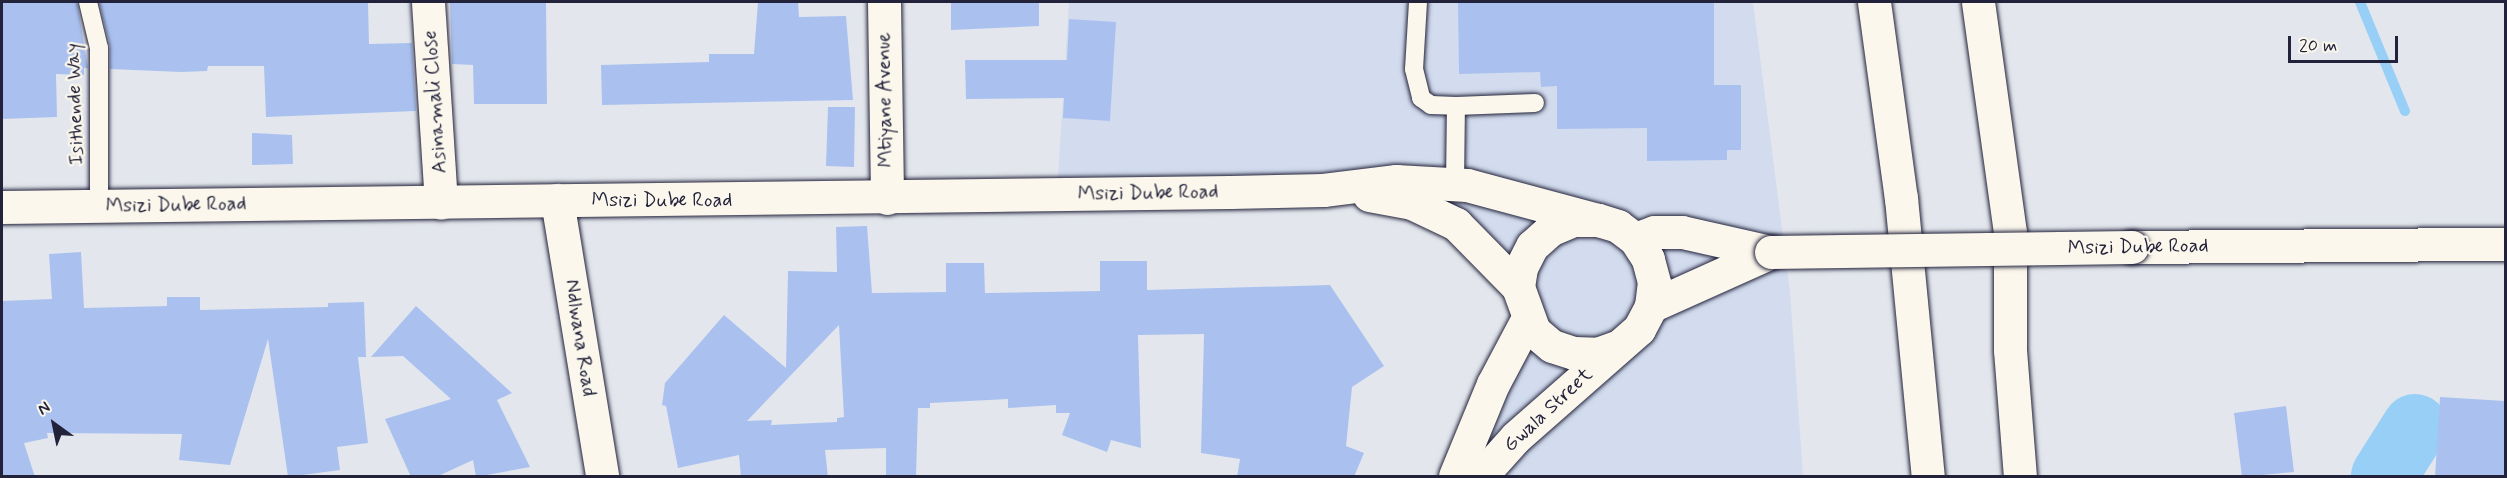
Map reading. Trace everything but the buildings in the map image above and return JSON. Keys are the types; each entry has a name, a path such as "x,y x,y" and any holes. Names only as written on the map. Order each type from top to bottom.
{"main road":[{"name":"Asinamali Close","path":"428,2 441,203"},
{"name":"Mtiyane Avenue","path":"884,2 887,198"},
{"path":"1874,2 1901,198 1928,477"},
{"path":"1978,2 2010,232 2010,350 2020,477"},
{"name":"Msizi Dube Road","path":"2,207 887,198 1323,190 1396,181 1455,184 1519,197 1598,220"},
{"name":"Msizi Dube Road","path":"1323,190 1389,198 1435,213 1472,237 1518,287"},
{"name":"Ndlwana Road","path":"557,200 602,477"},
{"path":"1573,220 1598,220 1618,226 1635,239 1651,270 1651,306 1639,328 1619,346 1597,354 1574,353 1552,346 1534,331 1527,318 1518,287 1521,268 1532,246 1550,230 1573,220"},
{"name":"Msizi Dube Road","path":"1635,239 1654,232 1682,232 1771,252 2505,244"},
{"name":"Msizi Dube Road","path":"1651,306 1771,252"},
{"name":"Gwala Street","path":"1455,477 1493,384 1527,318"},
{"name":"Gwala Street","path":"1481,477 1516,437 1619,346"}],"lane":[{"name":"Isithende Way","path":"88,2 99,48 99,206"},
{"path":"1418,2 1414,69 1421,98 1431,105 1534,104"},
{"path":"1455,184 1456,106"}],"shaded area":[{"path":"1069,2 1753,2 1790,292 1803,476 1456,476 1530,318 1413,203 1057,193"}],"waterway":[{"path":"2360,2 2405,111"},
{"path":"2384,476 2415,427"}]}
